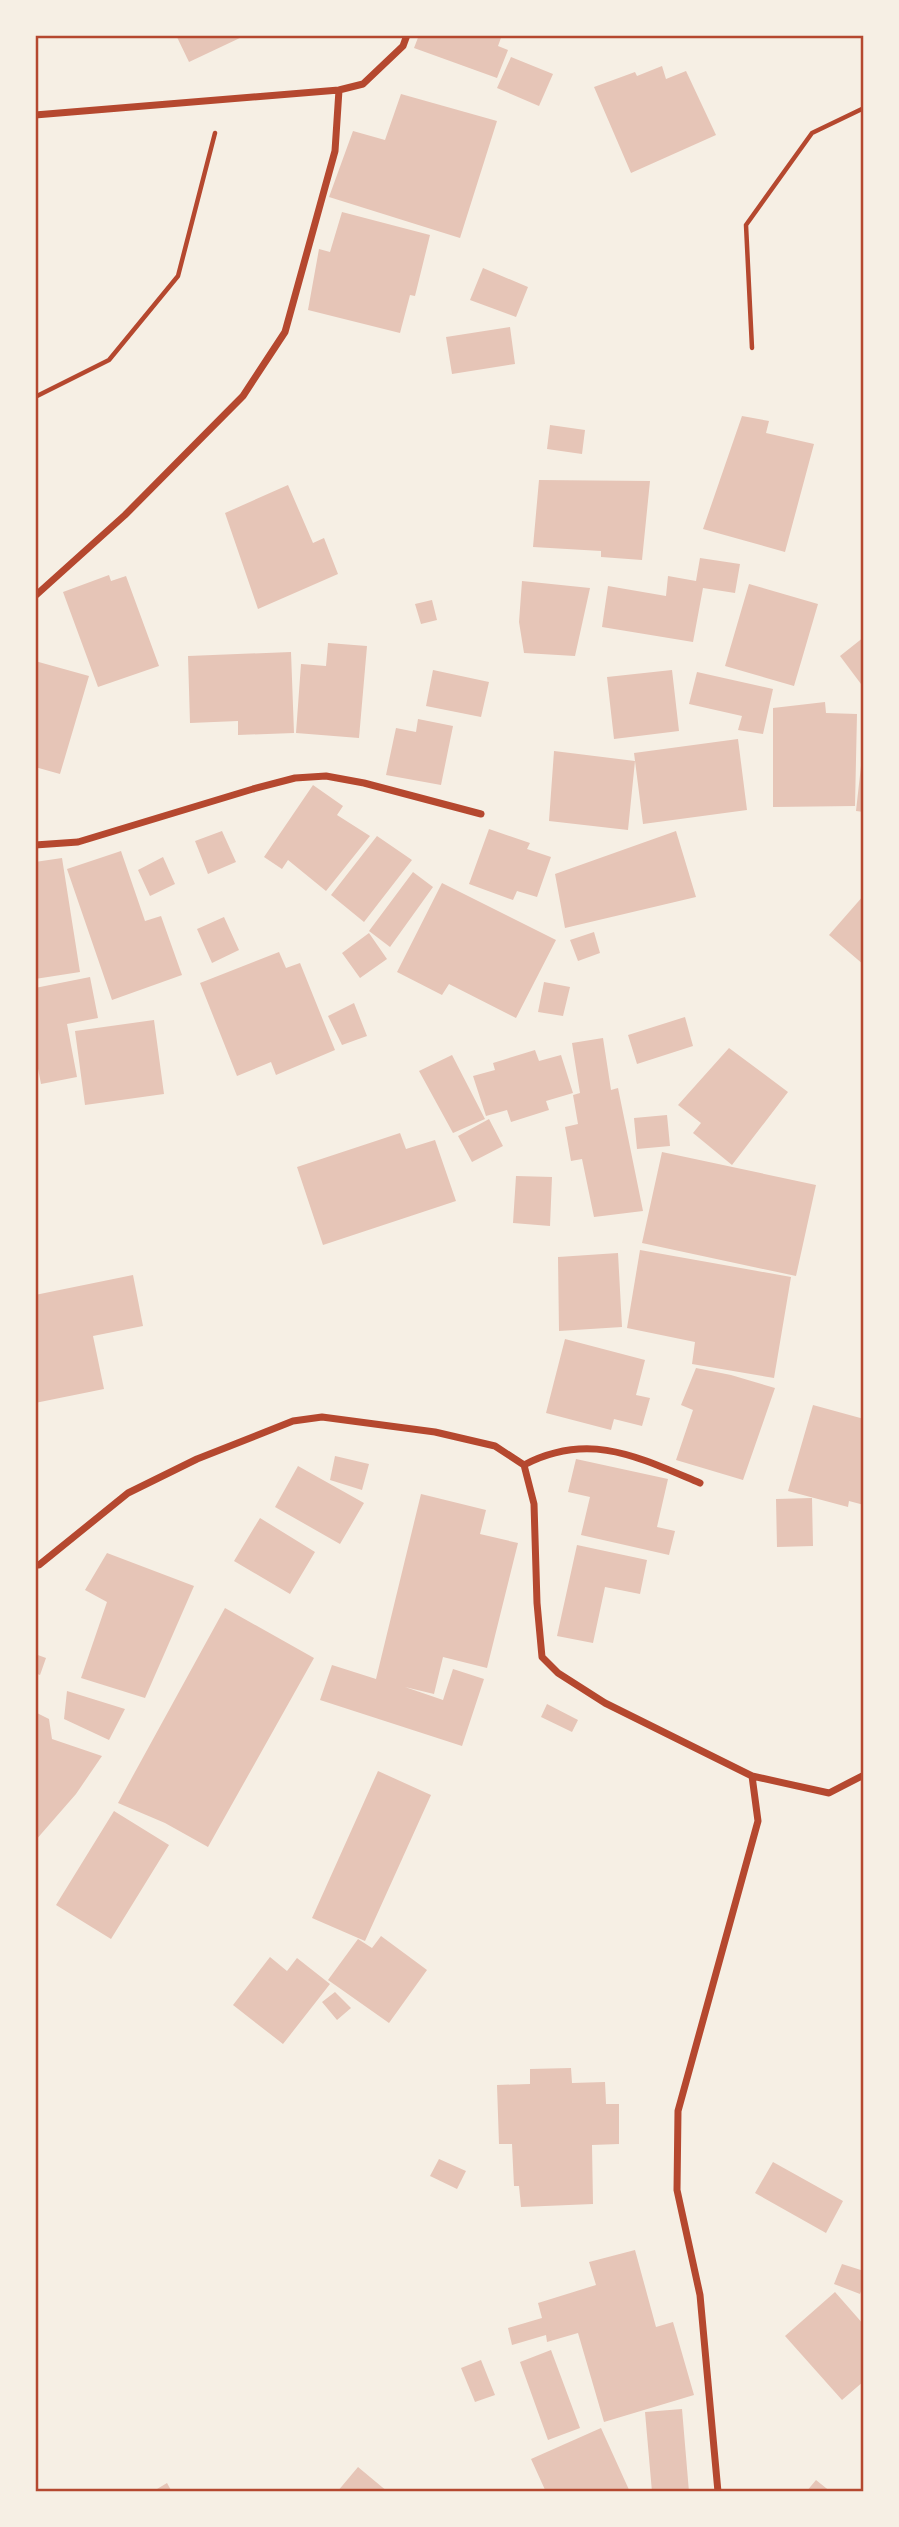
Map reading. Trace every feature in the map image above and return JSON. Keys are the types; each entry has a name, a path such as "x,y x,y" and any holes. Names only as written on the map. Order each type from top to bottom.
{"street":[{"path":"35,115 339,90 363,83 403,46 407,35"},
{"path":"35,596 125,515 243,396 285,332 335,152 339,90"},
{"path":"35,845 78,842 295,778 326,776 364,783 481,814"},
{"path":"36,1567 128,1493 197,1458 293,1421 322,1418 435,1432 495,1446 524,1465 534,1504 537,1603 542,1657 558,1673 605,1703 752,1776 829,1793 863,1777"},
{"path":"524,1465 542,1455 564,1449 598,1447 634,1455 700,1483"},
{"path":"718,2492 700,2295 677,2190 678,2111 758,1821 752,1776"}],"path":[{"path":"35,397 109,360 178,276 212,141 230,100"},
{"path":"752,348 746,225 812,133 864,108"}],"building":[{"path":"176,35 241,35 242,37 189,62"},
{"path":"419,35 502,35 498,46 508,50 497,78 414,48"},
{"path":"511,57 553,74 539,106 497,88"},
{"path":"662,66 666,79 686,71 716,135 631,173 594,87 635,72 637,76"},
{"path":"401,94 497,121 460,238 329,197 353,131 385,140"},
{"path":"342,212 430,235 415,296 410,295 400,333 308,310 319,249 330,252"},
{"path":"483,268 528,287 516,317 470,300"},
{"path":"510,327 515,364 452,374 446,337"},
{"path":"742,416 769,421 766,433 814,444 785,552 703,529"},
{"path":"550,425 585,430 582,454 547,449"},
{"path":"539,480 650,481 642,560 601,557 601,551 533,547"},
{"path":"288,485 313,543 324,538 338,574 258,609 225,513"},
{"path":"700,558 740,564 735,593 703,588 693,642 602,627 608,586 666,596 668,576 696,581"},
{"path":"109,575 111,581 126,576 159,666 98,687 63,592"},
{"path":"522,581 590,588 575,656 524,653 519,622"},
{"path":"749,584 818,604 794,686 725,666"},
{"path":"432,600 437,620 421,624 415,604"},
{"path":"864,637 864,688 840,656"},
{"path":"328,643 367,646 359,738 296,733 301,664 326,666"},
{"path":"291,652 294,733 238,735 238,721 190,723 188,656"},
{"path":"35,661 89,676 60,774 35,767"},
{"path":"433,670 489,682 481,717 426,706"},
{"path":"672,670 679,731 614,739 607,677"},
{"path":"697,672 773,689 763,734 738,730 742,716 689,704"},
{"path":"825,702 826,713 857,714 855,806 773,807 773,708"},
{"path":"418,719 453,726 441,785 386,775 396,728 416,732"},
{"path":"738,739 747,810 643,824 634,753"},
{"path":"554,751 635,761 628,830 549,821"},
{"path":"864,757 864,812 856,811"},
{"path":"313,785 343,806 337,815 370,836 326,891 288,860 282,869 264,857"},
{"path":"489,829 530,843 527,849 551,857 537,897 517,891 513,900 469,884"},
{"path":"222,831 236,862 208,874 195,841"},
{"path":"676,831 696,897 565,928 555,874"},
{"path":"377,836 412,860 364,922 331,895"},
{"path":"121,851 145,921 161,916 182,975 112,1000 67,869"},
{"path":"163,857 175,884 150,896 138,870"},
{"path":"62,858 80,972 35,979 35,862"},
{"path":"413,872 433,887 390,947 369,931"},
{"path":"442,883 556,940 516,1018 449,984 442,995 397,972"},
{"path":"864,895 864,965 829,935"},
{"path":"224,917 239,950 212,963 197,929"},
{"path":"594,932 600,953 578,961 570,940"},
{"path":"369,933 387,959 360,978 342,953"},
{"path":"279,952 286,968 300,963 335,1050 276,1075 271,1062 237,1076 200,983"},
{"path":"90,977 98,1018 67,1024 77,1077 41,1084 35,1053 35,988"},
{"path":"544,982 570,987 563,1016 538,1012"},
{"path":"354,1003 367,1036 342,1045 328,1016"},
{"path":"685,1017 693,1046 637,1064 628,1035"},
{"path":"154,1020 164,1094 85,1105 75,1031"},
{"path":"603,1038 611,1090 618,1088 643,1211 594,1217 582,1159 571,1161 565,1127 578,1124 573,1095 580,1093 572,1043"},
{"path":"729,1048 788,1092 732,1165 693,1133 701,1123 678,1105"},
{"path":"535,1050 539,1061 561,1055 573,1093 546,1101 549,1110 511,1122 507,1110 486,1116 473,1076 495,1070 493,1063"},
{"path":"452,1055 485,1119 453,1133 419,1071"},
{"path":"667,1115 670,1146 637,1149 634,1118"},
{"path":"489,1119 503,1146 472,1162 458,1136"},
{"path":"400,1133 406,1149 435,1140 456,1201 323,1245 297,1167"},
{"path":"662,1152 816,1185 796,1276 642,1243"},
{"path":"516,1176 552,1177 550,1226 513,1223"},
{"path":"640,1250 791,1277 774,1378 692,1364 695,1342 627,1328"},
{"path":"618,1253 622,1327 559,1331 558,1257"},
{"path":"133,1275 143,1326 93,1336 104,1389 35,1403 35,1295"},
{"path":"565,1339 645,1360 636,1395 650,1398 642,1426 614,1419 611,1430 546,1413"},
{"path":"696,1368 775,1388 743,1480 676,1460 693,1410 681,1405"},
{"path":"813,1405 864,1419 864,1505 849,1501 848,1507 788,1491"},
{"path":"335,1456 369,1464 362,1490 330,1480"},
{"path":"576,1459 668,1479 657,1527 675,1531 669,1555 581,1535 590,1497 568,1492"},
{"path":"298,1466 364,1503 340,1544 275,1507"},
{"path":"421,1494 486,1510 480,1534 518,1543 487,1668 443,1657 434,1694 405,1687 443,1700 453,1669 484,1679 462,1746 320,1700 332,1665 376,1679"},
{"path":"812,1498 813,1546 777,1547 776,1499"},
{"path":"260,1518 315,1552 290,1594 234,1561"},
{"path":"577,1545 647,1560 640,1594 605,1587 593,1643 557,1636"},
{"path":"107,1553 194,1586 145,1698 81,1678 107,1602 85,1590"},
{"path":"225,1608 314,1658 208,1847 165,1823 118,1803"},
{"path":"35,1654 46,1658 40,1675 35,1673"},
{"path":"67,1691 125,1709 109,1740 64,1719"},
{"path":"547,1704 578,1720 572,1732 541,1717"},
{"path":"35,1712 49,1719 52,1739 102,1756 76,1794 35,1841"},
{"path":"378,1771 431,1795 365,1941 312,1918"},
{"path":"114,1811 169,1845 111,1939 56,1905"},
{"path":"381,1936 427,1970 389,2023 328,1980 358,1939 372,1948"},
{"path":"270,1957 287,1971 297,1958 330,1984 283,2044 233,2005"},
{"path":"335,1992 351,2008 337,2020 322,2002"},
{"path":"571,2068 572,2083 605,2082 606,2104 619,2104 619,2144 592,2145 593,2204 521,2207 519,2186 514,2186 512,2144 499,2144 497,2085 530,2084 530,2069"},
{"path":"439,2159 466,2171 457,2189 430,2176"},
{"path":"773,2162 843,2201 826,2233 755,2193"},
{"path":"635,2250 656,2327 673,2322 694,2395 604,2422 578,2333 547,2342 546,2335 512,2345 508,2328 542,2318 538,2303 596,2285 589,2262"},
{"path":"842,2264 864,2271 860,2294 834,2284"},
{"path":"835,2292 864,2325 864,2381 842,2400 785,2336"},
{"path":"551,2350 580,2428 548,2440 520,2362"},
{"path":"481,2360 495,2395 475,2402 461,2368"},
{"path":"682,2409 689,2492 652,2492 645,2412"},
{"path":"601,2428 630,2492 546,2492 531,2459"},
{"path":"358,2467 388,2492 337,2492"},
{"path":"816,2480 831,2492 806,2492"},
{"path":"167,2483 172,2492 152,2492"}]}
